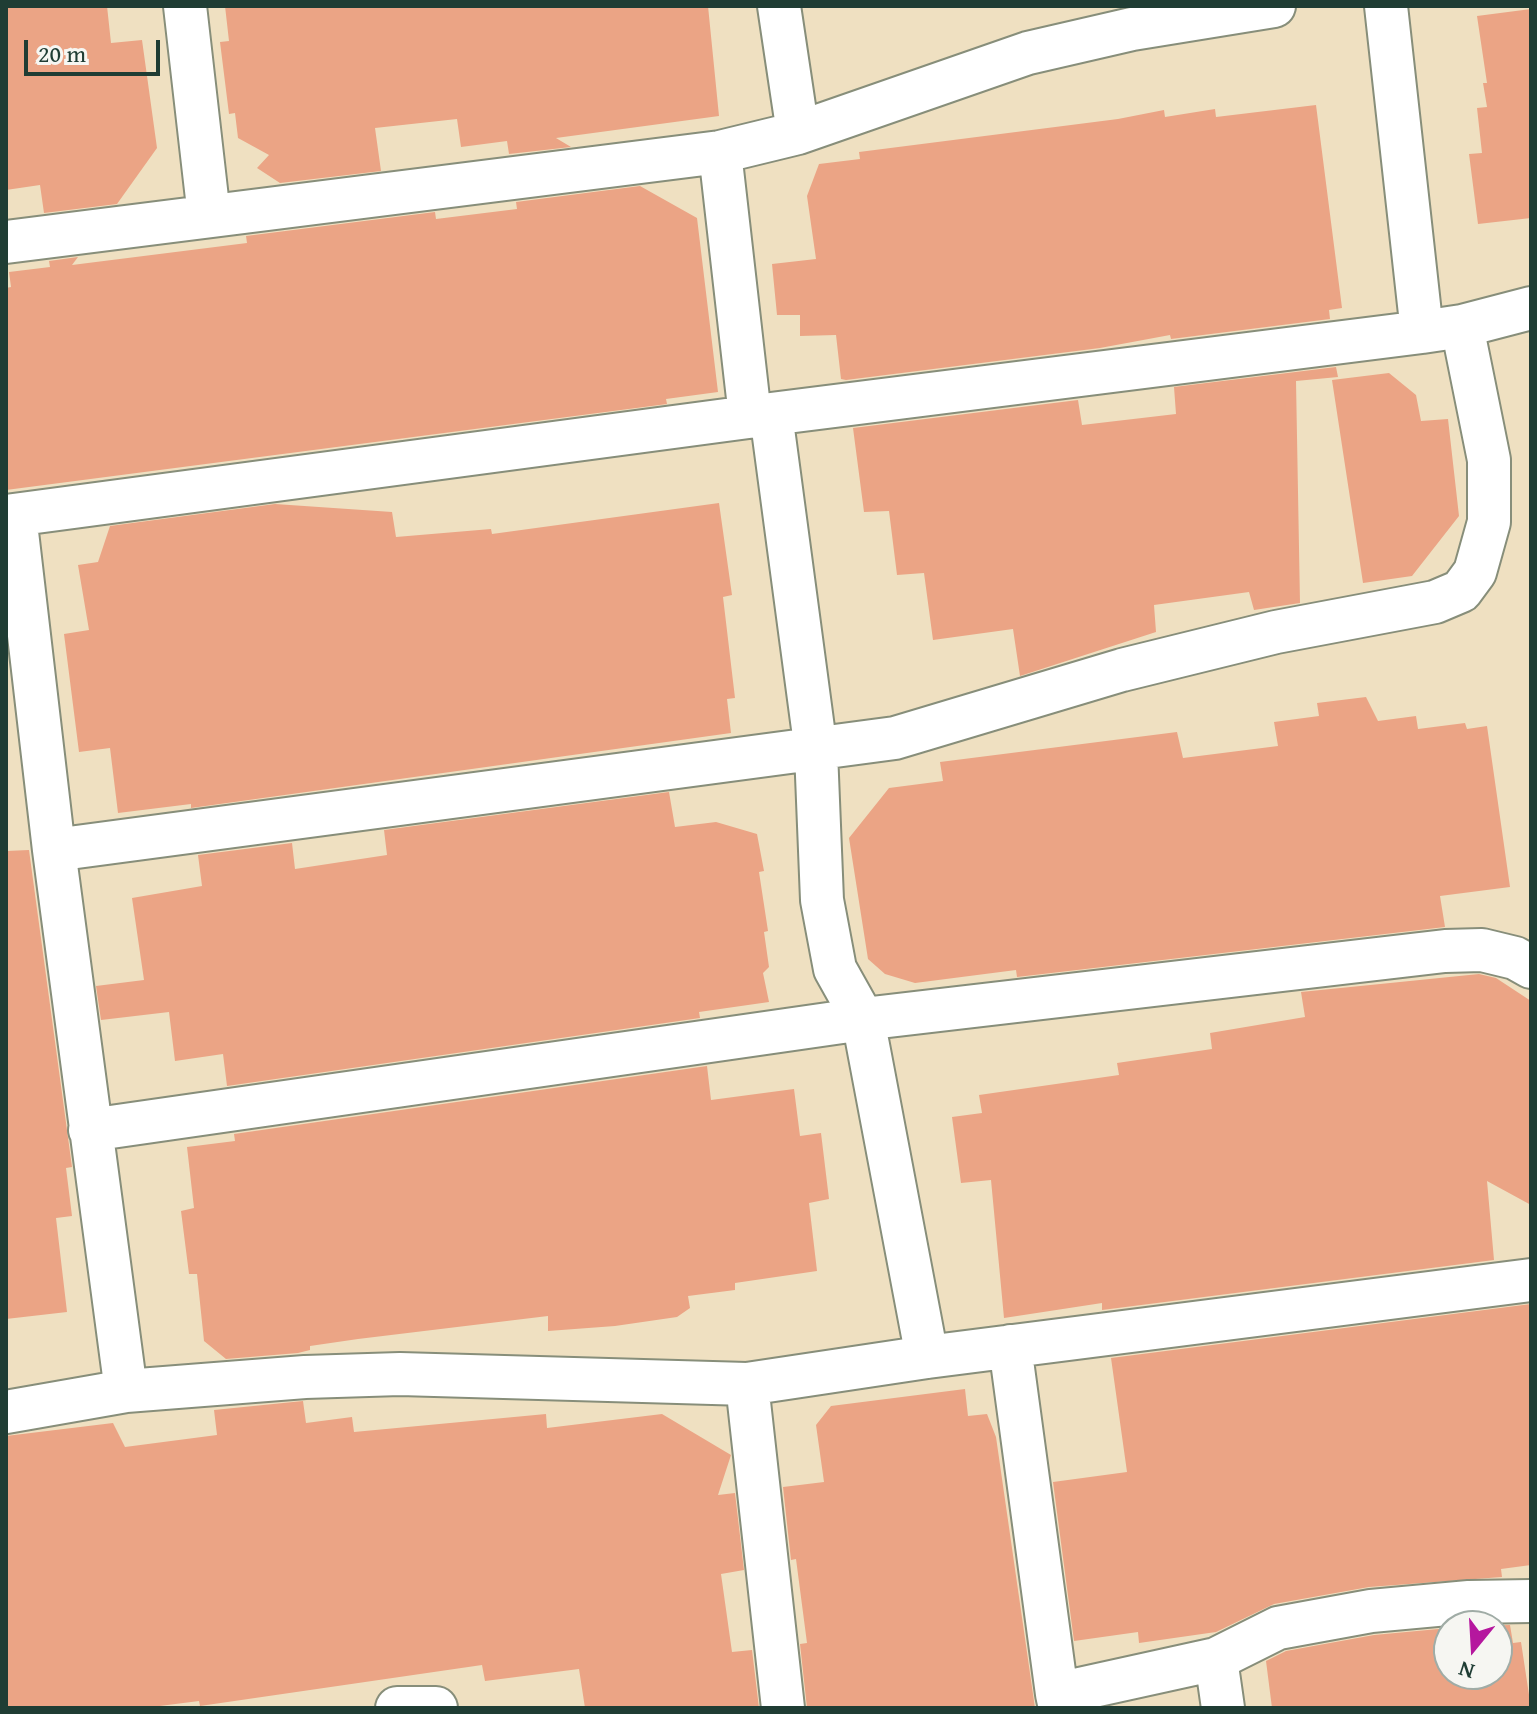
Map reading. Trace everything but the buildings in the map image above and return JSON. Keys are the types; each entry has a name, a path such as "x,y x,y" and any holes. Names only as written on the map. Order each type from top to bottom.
{"street":[{"path":"185,6 209,216"},
{"path":"779,6 798,133"},
{"path":"6,242 720,152 798,133 1028,53 1132,29 1274,6"},
{"path":"54,850 816,751 895,738 1122,670 1291,629 1435,602 1461,591 1480,561 1489,522 1489,460 1442,329 1386,6"},
{"path":"720,152 816,751 822,900 835,969 863,1019 927,1357"},
{"path":"126,1391 11,516 760,415 1442,329 1531,308"},
{"path":"90,1130 863,1019 1445,951 1482,950 1515,958 1531,967"},
{"path":"6,1412 126,1391 290,1378 400,1374 747,1384 927,1357 1531,1280"},
{"path":"1010,1346 1059,1701 1216,1659 1278,1628 1319,1619 1469,1602 1531,1601"},
{"path":"747,1384 783,1708"},
{"path":"1216,1659 1223,1708"},
{"path":"397,1708 436,1708"}]}
